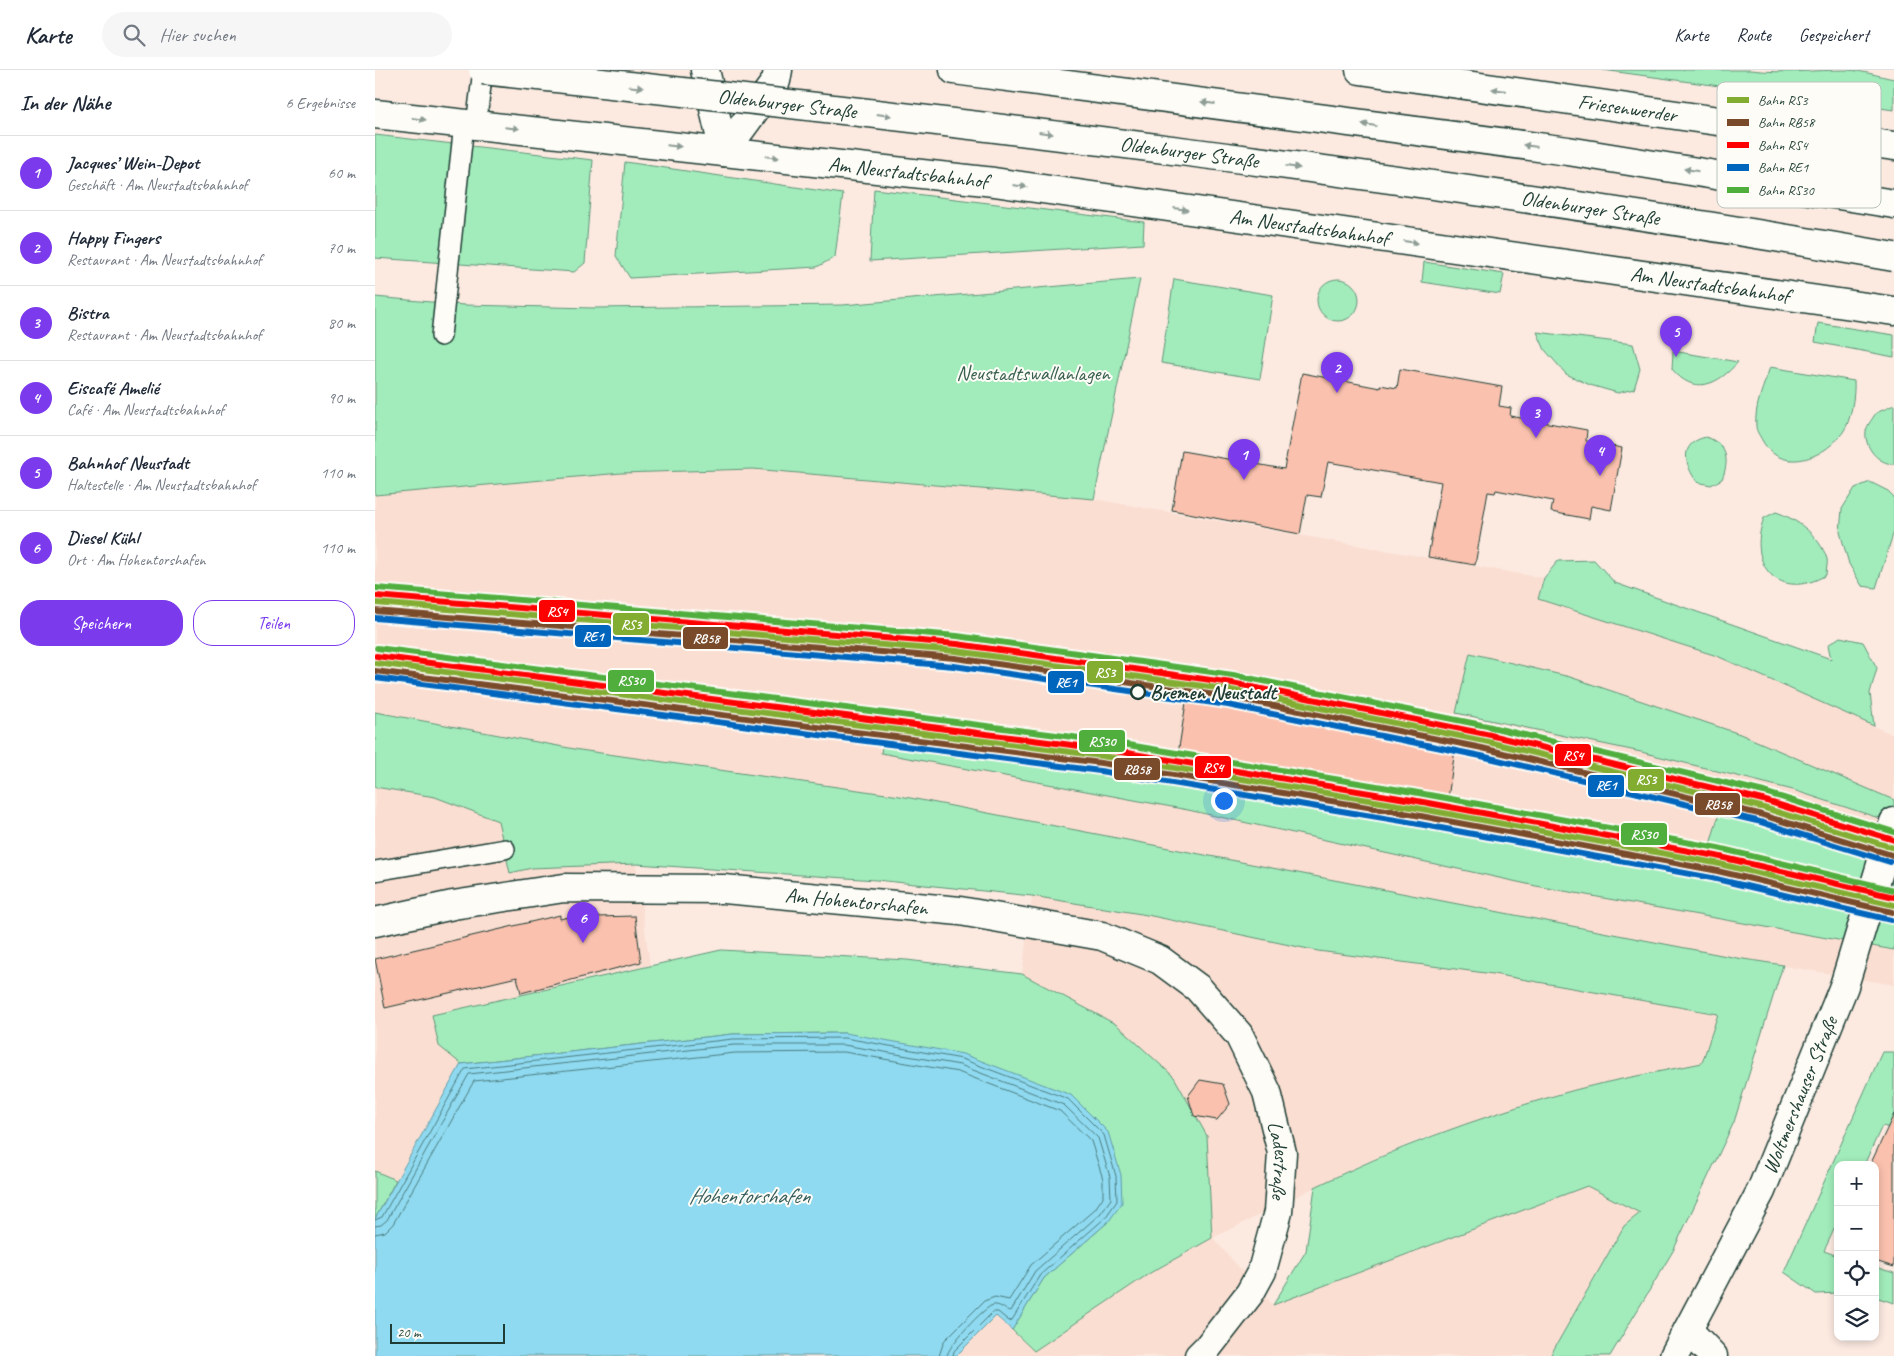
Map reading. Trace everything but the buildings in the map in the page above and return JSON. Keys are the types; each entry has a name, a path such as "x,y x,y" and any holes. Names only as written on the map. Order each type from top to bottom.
{"main road":[{"name":"Oldenburger Straße","path":"483,70 1037,132 1633,214 1894,257"},
{"path":"705,70 724,152"},
{"path":"724,152 776,81 778,70"},
{"path":"954,70 1559,150 1717,175"},
{"name":"Friesenwerder","path":"1360,70 1717,121"},
{"name":"Am Neustadtsbahnhof","path":"375,114 994,182 1894,311"},
{"name":"Friesenwerder","path":"1881,144 1894,146"},
{"path":"1881,202 1894,204"},
{"name":"Woltmershauser Straße","path":"1674,1356 1761,1191 1844,986 1894,822"},
{"name":"Am Hohentorshafen","path":"375,922 453,905 564,888 724,889 960,911 1102,936 1160,960 1198,988 1239,1035 1267,1092"},
{"name":"Ladestraße","path":"1199,1356 1249,1293 1262,1271 1278,1212 1282,1153 1267,1092"},
{"path":"1688,1330 1713,1356"}],"lane":[{"path":"441,336 470,124 483,70"},
{"path":"375,871 505,849"}],"shaded area":[{"path":"435,465 1098,470 1094,499 1544,578 1539,599 1717,656 1894,735 1894,985 1738,958 1702,1063 1558,1094 1421,1139 1358,1166 1213,1238 1273,1305 1587,1186 1641,1213 1624,1226 1550,1356 956,1356 996,1316 1034,1351 1150,1273 1212,1238 1117,1025 1022,974 1032,896 876,880 636,864 650,965 432,1015 439,1046 461,1064 396,1180 375,1171 375,471"}],"green space":[{"path":"1603,70 1750,70 1787,72 1848,70 1865,72 1894,79 1894,110 1881,108 1881,82 1717,82 1717,86"},
{"path":"375,135 593,160 585,263 574,272 375,258"},
{"path":"625,162 843,194 835,257 817,267 630,278 616,256"},
{"path":"874,189 1144,222 1143,244 870,261"},
{"path":"1424,262 1504,274 1500,294 1422,282"},
{"name":"Neustadtswallanlagen","path":"1140,279 1094,499 753,469 621,473 375,495 375,297 464,305 594,308 843,305"},
{"path":"1174,279 1273,295 1260,379 1161,363"},
{"path":"1342,279 1350,282 1356,288 1359,300 1356,312 1350,318 1334,321 1326,318 1320,312 1317,296 1320,288 1326,282"},
{"path":"1818,323 1894,335 1894,357 1815,342"},
{"path":"1537,332 1633,344 1640,369 1634,389 1618,393 1590,385 1566,374 1545,350"},
{"path":"1673,351 1738,362 1722,377 1706,384 1697,385 1689,383 1672,369"},
{"path":"1770,367 1854,381 1852,408 1846,427 1835,442 1825,450 1814,456 1791,460 1780,457 1770,451 1762,440 1757,432 1756,419 1760,396"},
{"path":"1894,405 1894,464 1883,461 1873,454 1867,443 1866,431 1876,413"},
{"path":"1706,437 1722,448 1726,459 1722,479 1711,485 1697,482 1687,461 1688,449 1691,444"},
{"path":"1870,482 1888,491 1894,497 1894,531 1876,588 1862,586 1849,564 1840,532 1842,509 1855,488"},
{"path":"1776,512 1792,519 1807,529 1819,543 1827,559 1826,575 1809,582 1794,584 1781,581 1771,575 1764,564 1760,551 1760,535 1764,518"},
{"path":"1594,560 1615,583 1831,659 1828,645 1840,637 1863,642 1877,668 1870,693 1874,726 1717,656 1538,599 1544,578 1558,561"},
{"path":"1470,653 1570,677 1740,734 1894,800 1894,823 1793,790 1641,752 1456,713"},
{"path":"375,712 580,750 900,796 1737,958 1783,965 1734,1122 1673,1251 1610,1356 1550,1356 1624,1226 1640,1213 1587,1186 1273,1305 1306,1251 1315,1187 1374,1160 1495,1114 1557,1095 1629,1077 1702,1063 1718,1014 1493,974 1318,951 1147,915 1032,896 876,880 636,864 532,868 510,873 498,821 435,797 375,787"},
{"path":"883,740 1401,818 1746,882 1894,920 1894,950 1536,886 1188,810 881,753"},
{"path":"1721,807 1894,859 1894,892 1709,848"},
{"path":"721,950 907,960 1022,974 1117,1025 1174,1077 1207,1136 1212,1238 1150,1273 1034,1351 1012,1330 1044,1278 1109,1221 845,1033 733,1034 461,1064 439,1046 432,1015"},
{"path":"1882,1052 1894,1052 1894,1129 1882,1126 1866,1161 1834,1161 1834,1230 1824,1251 1834,1255 1834,1293 1816,1294 1784,1272"},
{"path":"375,1171 396,1180 375,1219"},
{"path":"1879,1268 1894,1273 1894,1303 1879,1298"}],"water":[{"name":"Hohentorshafen","path":"845,1033 963,1054 1071,1095 1108,1132 1121,1175 1122,1203 1109,1221 1044,1278 1012,1330 996,1316 956,1356 375,1356 375,1219 461,1064 733,1034"}],"rail line":[{"name":"RS30","path":"376,588 957,636 1233,675 1487,726 1764,792 1894,832"},
{"name":"RS4","path":"376,596 957,644 1232,683 1486,734 1763,800 1894,840"},
{"name":"RS3","path":"375,603 956,651 1231,690 1484,741 1761,807 1894,848"},
{"name":"RB58","path":"375,611 955,658 1230,697 1482,748 1759,814 1892,855"},
{"name":"RE1","path":"375,618 954,666 1228,705 1481,756 1757,821 1890,862"},
{"name":"RS30","path":"377,648 1104,741 1413,792 1718,848 1894,890"},
{"name":"RS4","path":"376,656 1103,749 1412,800 1716,856 1894,897"},
{"name":"RS3","path":"375,663 1102,756 1411,807 1715,863 1894,905"},
{"name":"RB58","path":"375,671 1101,763 1410,814 1713,870 1892,912"},
{"name":"RE1","path":"375,678 1100,771 1408,822 1712,878 1891,920"}],"place":[{"name":"Bahnhof Neustadt","path":"1676,357"},
{"name":"Happy Fingers","path":"1337,393"},
{"name":"Bistra","path":"1536,438"},
{"name":"Eiscafé Amelié","path":"1600,476"},
{"name":"Jacques’ Wein-Depot","path":"1244,480"},
{"name":"Bremen Neustadt","path":"1138,692"},
{"name":"Diesel Kühl","path":"583,943"}]}
